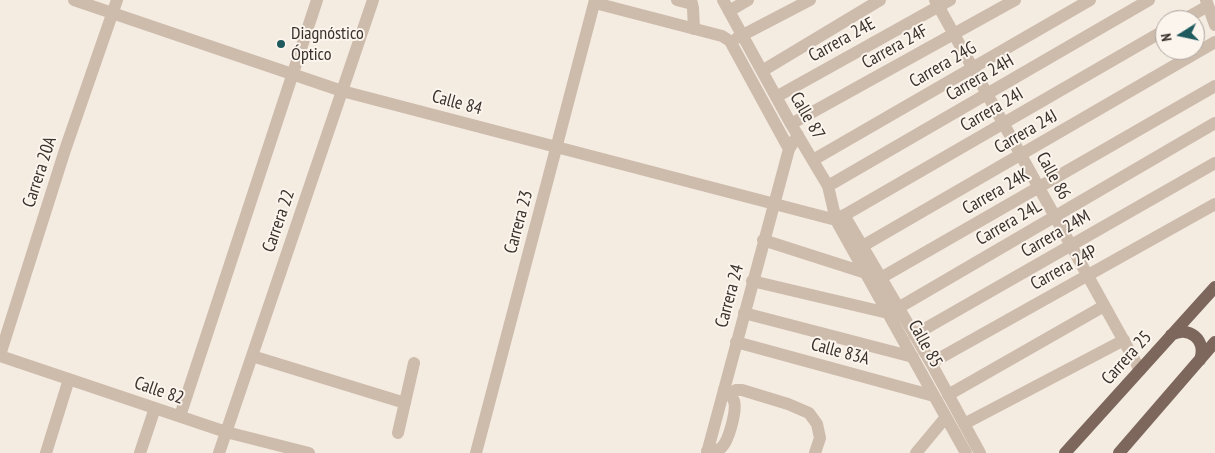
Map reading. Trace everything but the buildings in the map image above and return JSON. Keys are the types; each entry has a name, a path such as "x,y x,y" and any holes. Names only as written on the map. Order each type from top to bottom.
{"main road":[{"name":"Carrera 25","path":"1065,453 1215,287"},
{"path":"1167,339 1176,332 1193,334 1201,344 1202,349 1202,355 1197,364"},
{"path":"1119,453 1215,342"}],"street":[{"name":"Calle 84","path":"74,0 342,91 773,203 840,217"},
{"name":"Carrera 20A","path":"0,355 65,150 117,0"},
{"name":"Carrera 22","path":"180,416 317,0"},
{"name":"Carrera 22","path":"219,453 373,0"},
{"path":"677,0 691,2 694,28"},
{"path":"726,5 748,0"},
{"path":"595,1 726,38 744,36 810,0"},
{"path":"762,71 880,0"},
{"name":"Carrera 24E","path":"776,97 936,3 950,0"},
{"name":"Carrera 24F","path":"791,124 1015,0"},
{"name":"Carrera 24G","path":"813,160 1090,0"},
{"name":"Carrera 24H","path":"828,186 1149,0"},
{"name":"Carrera 23","path":"476,453 595,1"},
{"name":"Calle 86","path":"936,3 1140,370"},
{"path":"1207,3 1215,25"},
{"name":"Calle 87","path":"726,5 791,124 828,186 840,217 858,249"},
{"name":"Carrera 24I","path":"840,217 1155,36"},
{"path":"726,38 789,149"},
{"name":"Carrera 24J","path":"858,249 1215,42"},
{"name":"Carrera 24K","path":"873,278 1039,188 1215,86"},
{"name":"Carrera 24L","path":"893,311 1215,123"},
{"name":"Carrera 24","path":"707,452 727,391 736,342 773,203 789,149 798,135"},
{"name":"Carrera 24M","path":"914,335 1215,163"},
{"name":"Carrera 24P","path":"930,363 1215,204"},
{"path":"763,240 873,278"},
{"name":"Calle 85","path":"858,249 893,311 913,357 965,453"},
{"path":"752,281 893,311 914,335 980,453"},
{"path":"948,395 1104,306"},
{"path":"744,313 913,357"},
{"path":"964,424 1124,340"},
{"name":"Calle 83A","path":"736,342 934,396"},
{"name":"Calle 82","path":"0,355 226,432 309,453"},
{"path":"252,356 405,403"},
{"path":"398,433 414,364"},
{"path":"46,453 69,379"},
{"path":"727,391 742,390 788,404 809,413 817,424 820,438 815,453"},
{"path":"140,453 155,408"},
{"path":"916,453 946,417"}],"place":[{"name":"Diagnóstico Óptico","path":"281,44"}]}
